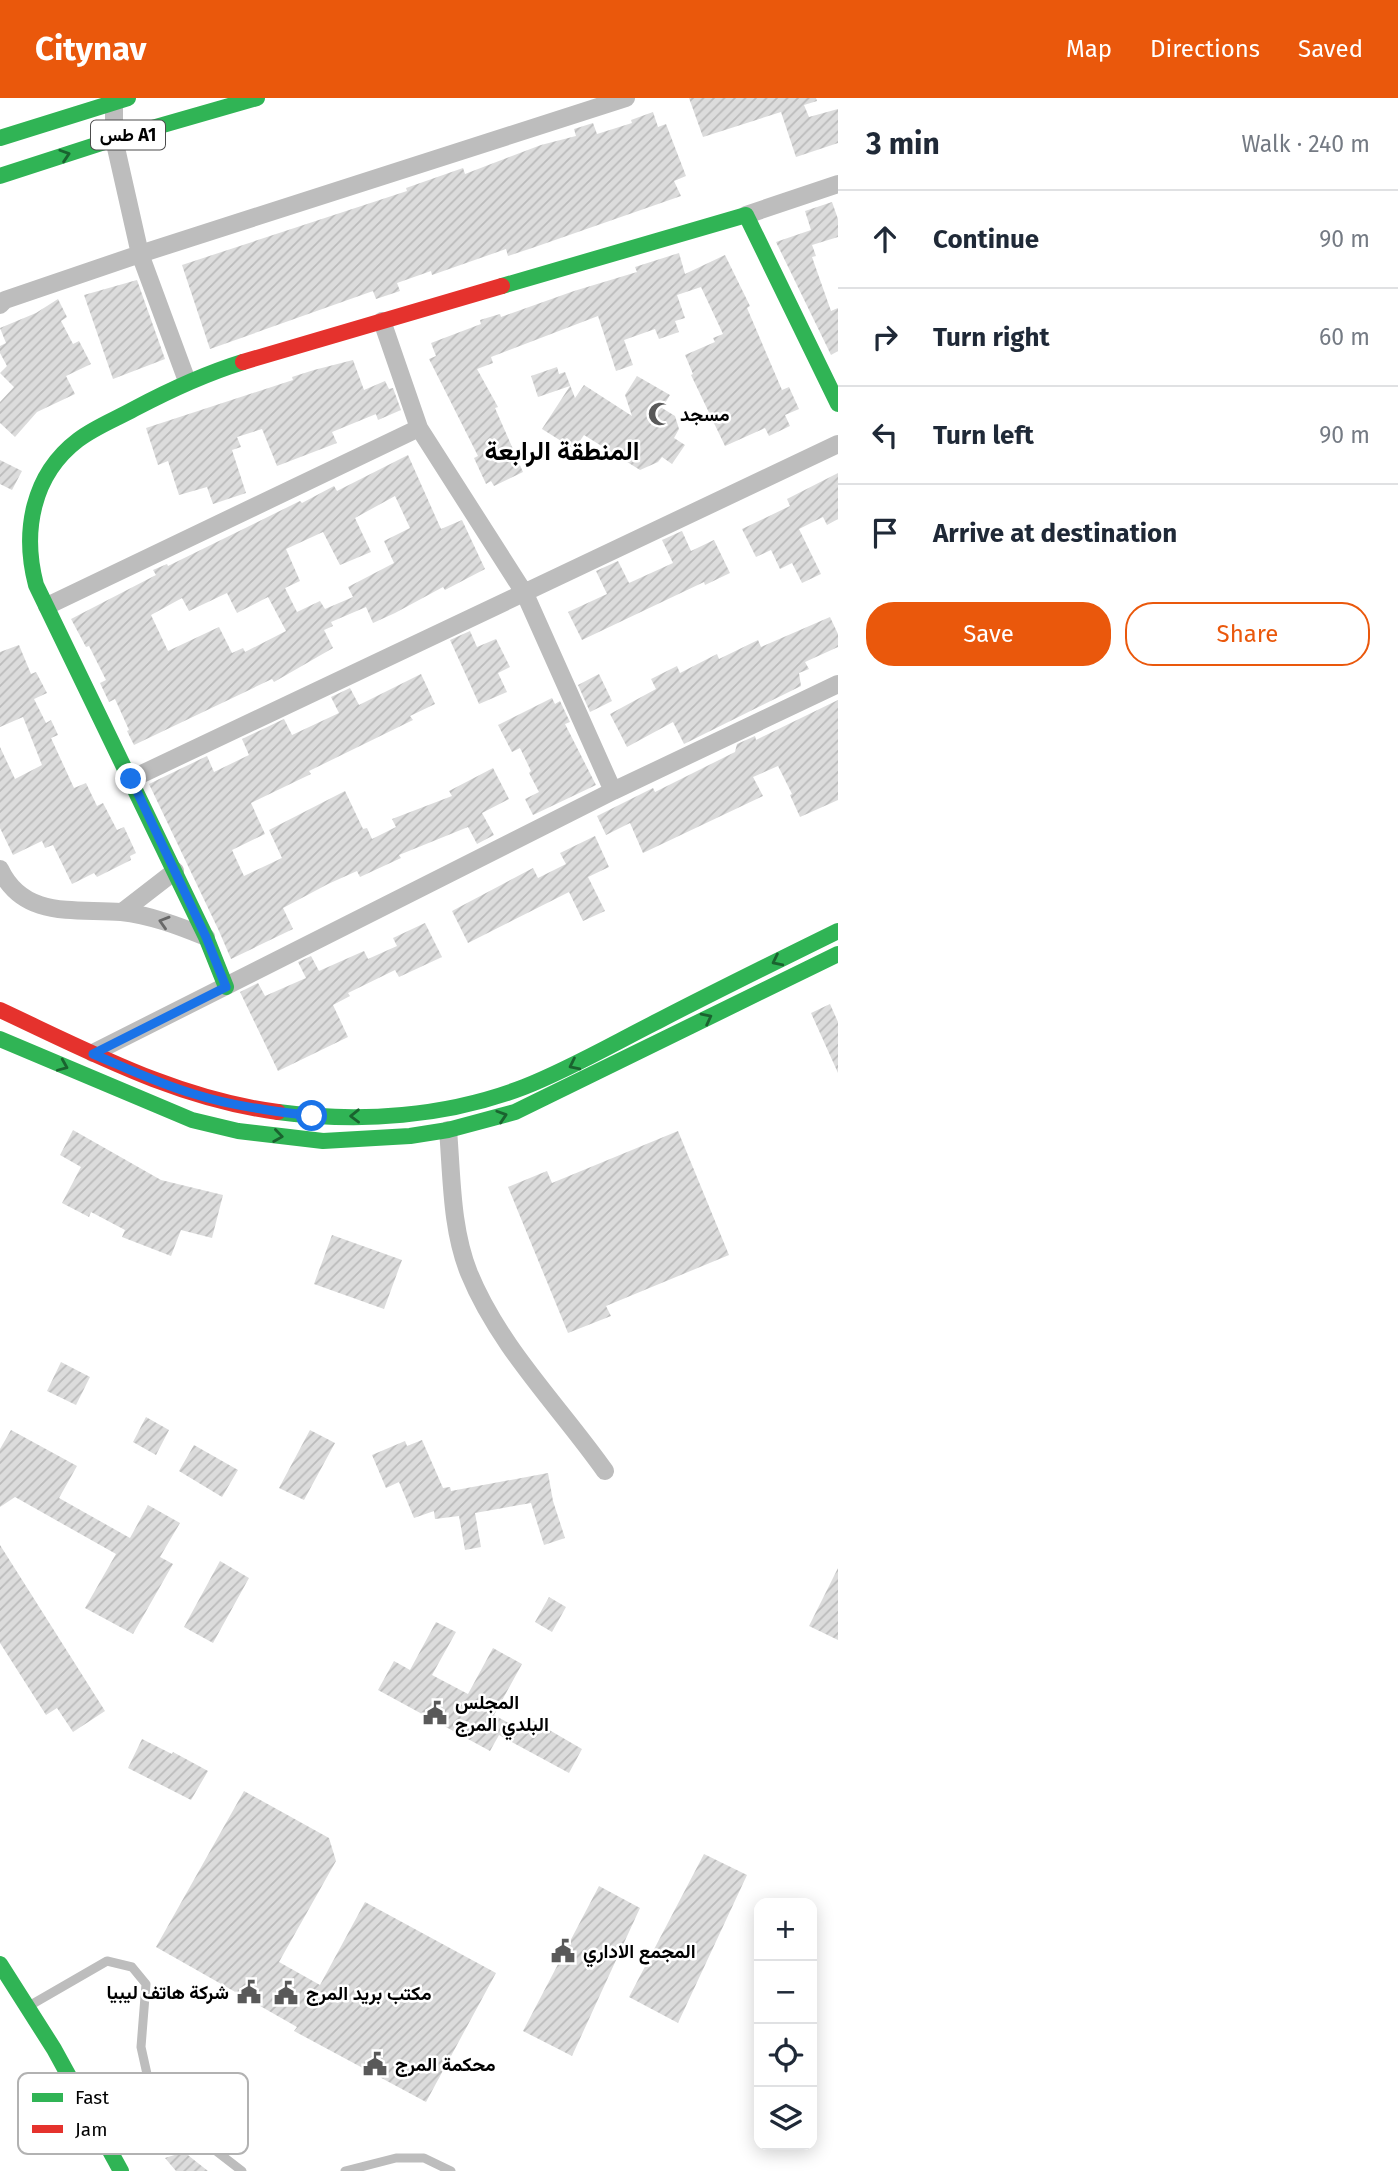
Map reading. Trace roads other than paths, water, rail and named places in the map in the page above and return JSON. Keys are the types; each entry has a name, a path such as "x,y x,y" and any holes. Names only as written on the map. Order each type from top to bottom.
{"main road":[{"name":"طس A1","path":"0,176 114,139 257,98"},
{"name":"طس A1","path":"0,138 121,100"},
{"path":"226,987 206,937 47,606 29,563 27,535 31,507 44,478 59,458 90,431 187,382 382,321 746,215 838,404"},
{"path":"0,1010 153,1080 194,1094 260,1110 312,1116 420,1112 474,1103 546,1079 838,931"},
{"path":"0,1039 192,1120 238,1131 323,1141 373,1139 449,1130 497,1118 548,1097 838,954"},
{"path":"0,1039 45,1031"},
{"path":"0,1964 67,2073"},
{"path":"112,2154 121,2171"}],"street":[{"path":"2,302 140,254 626,98"},
{"path":"121,100 114,139 140,254 187,382"},
{"path":"746,215 838,184"},
{"path":"382,321 419,428 525,594 613,791"},
{"path":"47,606 419,428"},
{"path":"131,779 838,444"},
{"path":"93,1054 613,791 838,684"},
{"path":"0,869 17,892 33,903 60,911 122,912 155,919 206,937"},
{"path":"122,912 175,871"},
{"path":"449,1130 454,1211 469,1273 493,1317 521,1359 605,1471"}],"lane":[{"path":"28,2007 107,1961 132,1967 146,1984 141,2047 146,2073"},
{"path":"220,2154 242,2171"},
{"path":"345,2171 396,2158 424,2158 451,2171"}],"place":[{"name":"مسجد","path":"660,414"},
{"name":"المجلس البلدي المرج","path":"435,1713"},
{"name":"المجمع الاداري","path":"563,1951"},
{"name":"شركة هاتف ليبيا","path":"249,1992"},
{"name":"مكتب بريد المرج","path":"286,1993"},
{"name":"محكمة المرج","path":"375,2064"}],"district":[{"name":"المنطقة الرابعة","path":"562,451"}]}
